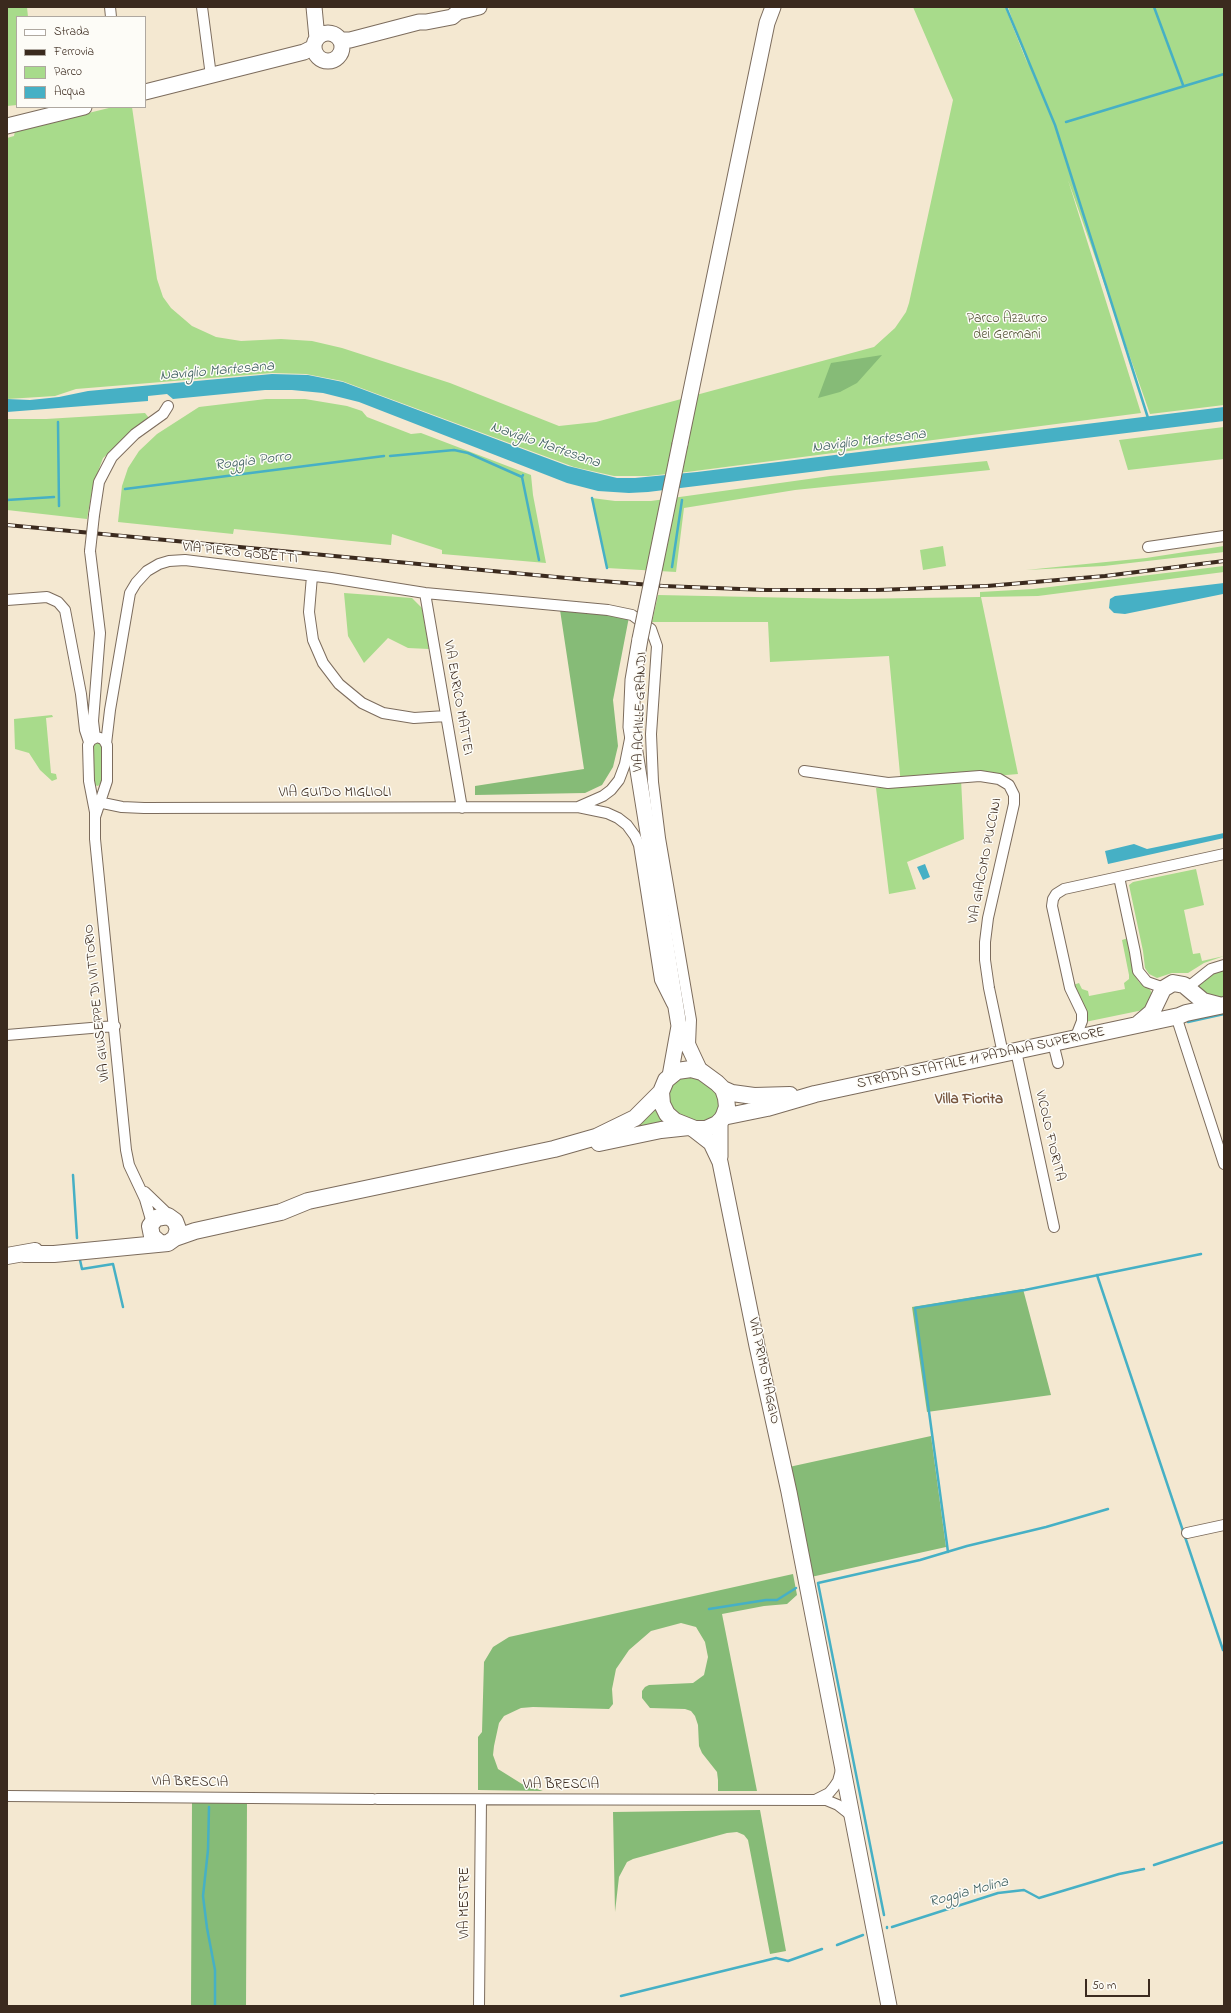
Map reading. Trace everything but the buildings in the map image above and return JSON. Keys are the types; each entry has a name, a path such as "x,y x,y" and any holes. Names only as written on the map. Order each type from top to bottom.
{"main road":[{"path":"146,92 211,76 326,44 419,22 452,17 458,12 479,7"},
{"path":"554,1149 619,1140 661,1130 708,1128 721,1119 727,1103 723,1089 700,1071 678,1018 631,728 632,680 767,10"},
{"path":"315,13 326,44"},
{"path":"7,126 80,108"},
{"name":"STRADA STATALE 11 PADANA SUPERIORE","path":"1136,1025 1152,1012 1162,992 1176,983 1189,990 1203,1001 1222,1005"},
{"path":"1162,992 1162,1008 1168,1014 1179,1017 1192,1003 1189,990"},
{"name":"STRADA STATALE 11 PADANA SUPERIORE","path":"721,1119 820,1093 1179,1017 1222,1005"},
{"path":"670,1076 678,1018"},
{"path":"691,1128 675,1121 667,1115 662,1104 661,1092 663,1085 670,1076 684,1069 700,1071"},
{"name":"STRADA STATALE 11 PADANA SUPERIORE","path":"723,1089 741,1095 762,1097 820,1093"},
{"path":"151,1226 153,1238 195,1222 279,1203 308,1201 554,1149 596,1138 621,1126 639,1115 661,1092"},
{"name":"VIA PRIMO MAGGIO","path":"721,1119 720,1162 806,1580 889,2006"},
{"name":"VIA PRIMO MAGGIO","path":"691,1128 711,1143 720,1162"},
{"path":"24,1254 53,1247 134,1238 143,1235 160,1216 171,1230"},
{"path":"7,1256 24,1254 54,1254 171,1230"}],"street":[{"path":"202,7 211,76"},
{"path":"98,740 93,721 100,644 100,625 90,551 98,482 112,457 135,434 163,414 168,406"},
{"path":"1148,547 1224,536"},
{"name":"VIA PIERO GOBETTI","path":"98,740 110,710 130,593 136,582 149,569 169,561 185,560 312,576 425,593"},
{"name":"VIA PIERO GOBETTI","path":"312,576 309,612 313,640 323,663 339,684 362,703 391,715 417,718 446,716"},
{"name":"VIA ENRICO MATTEI","path":"425,593 462,808"},
{"name":"VIA ACHILLE GRANDI","path":"425,593 624,612 640,620 651,629 655,638 657,658 651,734 653,782 691,1020 690,1049"},
{"path":"7,600 48,597 58,602 65,610 78,678 85,730 98,740"},
{"path":"578,807 603,796 611,790 619,780 625,764 631,728"},
{"name":"VIA GIUSEPPE DI VITTORIO","path":"98,740 89,784 96,802 95,839 127,1156 129,1165 145,1199 151,1226"},
{"name":"VIA GIUSEPPE DI VITTORIO","path":"96,802 106,785 98,740"},
{"name":"VIA GIACOMO PUCCINI","path":"804,771 888,783 980,776 999,779 1010,785 1014,795 1014,804 988,918 985,942 985,960 988,981 1009,1053"},
{"path":"89,784 97,790 103,789 106,785"},
{"name":"VIA GUIDO MIGLIOLI","path":"96,802 112,806 144,808 578,807"},
{"path":"578,807 594,809 618,818 635,836 639,845 660,980 678,1018"},
{"path":"1075,1039 1082,1021 1082,1013 1071,992 1052,906 1053,899 1057,892 1064,889 1224,854"},
{"path":"1119,877 1136,952 1138,971 1147,982 1162,992"},
{"path":"1189,990 1211,969 1224,965"},
{"path":"1179,1017 1219,1135 1224,1162"},
{"path":"7,1035 115,1026"},
{"path":"1054,1043 1058,1063"},
{"name":"VICOLO FIORITA","path":"1009,1053 1054,1227"},
{"name":"VIA GIUSEPPE DI VITTORIO","path":"138,1184 171,1230"},
{"path":"1187,1533 1224,1525"},
{"path":"816,1800 823,1797 834,1787 841,1773 841,1764"},
{"name":"VIA BRESCIA","path":"7,1796 481,1800 826,1800 838,1805 852,1816"},
{"name":"VIA MESTRE","path":"480,2006 481,1800"}],"green space":[{"path":"7,7 27,7 28,16 16,16 16,105 7,106"},
{"name":"Parco Azzurro dei Germani","path":"913,7 1005,7 1028,65 1008,7 1224,7 1224,405 1150,414 1068,180 1141,413 687,472 648,476 614,476 574,467 342,381 306,374 272,373 76,389 55,396 7,399 7,138 14,136 15,131 109,108 132,108 157,279 163,297 171,308 192,326 216,337 241,341 281,339 312,341 342,348 450,383 559,426 596,422 874,347 895,328 906,312 909,303 953,100"},
{"path":"882,355 857,383 840,392 818,398 831,363"},
{"path":"266,399 305,399 347,406 362,411 367,417 411,434 421,433 531,475 533,495 546,563 442,554 442,550 392,534 391,545 234,529 233,534 118,522 122,486 128,468 139,451 157,434 199,407"},
{"path":"145,413 149,418 103,458 93,485 87,519 7,510 7,419 46,419"},
{"path":"1224,427 1224,459 1128,470 1119,440"},
{"path":"987,461 990,470 795,490 684,508 676,572 607,568 592,498 615,501 651,501 830,476"},
{"path":"943,546 946,566 923,570 920,550"},
{"path":"1224,546 1224,552 1104,566 1026,570 1146,558"},
{"path":"1224,566 1224,572 1038,596 981,597 1018,774 961,779 964,839 907,862 916,889 889,894 876,788 901,785 889,656 770,662 768,622 652,622 658,595 850,599 980,597 980,592 1033,589"},
{"path":"344,593 412,598 422,608 429,649 408,648 388,638 364,663 348,636"},
{"path":"560,610 629,617 613,700 618,746 613,767 602,785 585,793 475,795 475,786 584,769"},
{"path":"52,715 53,717 46,718 51,773 56,774 57,779 52,781 40,770 29,753 15,749 14,719"},
{"path":"100,742 102,746 103,781 98,786 94,785 93,743"},
{"path":"1196,869 1204,905 1184,910 1193,954 1200,953 1202,961 1224,956 1204,963 1188,973 1172,973 1157,978 1149,974 1145,968 1143,951 1129,885 1133,882"},
{"path":"1128,938 1133,972 1139,982 1149,988 1152,993 1148,1009 1085,1022 1073,985 1079,983 1082,989 1088,991 1089,996 1125,989 1124,983 1129,979 1129,975 1122,940"},
{"path":"1224,970 1224,998 1211,999 1198,987 1211,974"},
{"path":"693,1074 720,1094 719,1113 703,1124 679,1117 667,1103 666,1098 675,1078"},
{"path":"656,1104 668,1121 618,1137"},
{"path":"1023,1289 1051,1395 927,1412 912,1307"},
{"path":"931,1436 946,1547 811,1577 789,1467"},
{"path":"793,1574 797,1595 787,1604 764,1606 722,1614 757,1791 718,1791 717,1772 702,1753 699,1746 698,1725 695,1716 691,1711 685,1709 650,1708 642,1698 642,1691 649,1685 693,1683 704,1675 708,1657 705,1642 696,1627 681,1623 651,1631 629,1650 616,1669 612,1689 613,1704 609,1709 533,1707 521,1708 504,1716 499,1723 494,1746 493,1755 498,1769 522,1784 543,1791 478,1790 478,1737 482,1732 484,1662 493,1647 509,1637"},
{"path":"192,1802 247,1802 246,2006 191,2006"},
{"path":"760,1810 786,1951 770,1954 748,1840 744,1835 737,1832 727,1833 633,1859 627,1862 619,1877 615,1912 613,1812"}],"water":[{"path":"272,374 308,375 343,382 568,466 617,478 635,478 697,472 1224,407 1224,421 648,492 629,493 598,491 567,483 359,402 323,393 292,390 265,390 173,399 167,394 148,396 148,401 7,412 7,399 30,400 59,397 88,391"},
{"path":"1224,583 1223,594 1125,614 1114,613 1109,608 1110,599 1115,596"},
{"path":"1224,833 1224,838 1108,864 1105,851 1134,844 1147,849"},
{"path":"925,864 930,877 923,880 917,867"}],"waterway":[{"path":"1006,7 1055,125 1148,418"},
{"path":"1154,7 1183,85"},
{"path":"1066,122 1224,74"},
{"path":"58,422 59,506"},
{"name":"Roggia Porro","path":"390,456 454,450 468,453 522,477"},
{"name":"Roggia Porro","path":"125,489 384,456"},
{"path":"523,475 522,477 539,560"},
{"name":"Roggia Porro","path":"7,500 54,497"},
{"path":"592,498 607,568"},
{"path":"672,567 682,500"},
{"path":"1188,1022 1224,1014"},
{"path":"73,1175 77,1238"},
{"path":"948,1552 915,1308 1025,1290 1201,1254"},
{"path":"80,1260 82,1269 113,1264 123,1307"},
{"path":"1097,1275 1224,1650"},
{"path":"884,1915 818,1583 920,1560 967,1546 1046,1527 1108,1509"},
{"path":"709,1609 766,1600 777,1600 796,1588"},
{"path":"209,1807 208,1850 203,1896 215,1970 215,2006"},
{"name":"Roggia Molina","path":"1154,1865 1224,1842"},
{"name":"Roggia Molina","path":"892,1927 998,1893 1024,1890 1039,1898 1119,1874 1144,1869"},
{"name":"Roggia Molina","path":"837,1945 863,1935"},
{"name":"Roggia Molina","path":"621,1996 776,1958 788,1961 822,1949"}],"railway":[{"path":"7,525 577,579 663,586 766,590 877,590 987,586 1105,576 1224,561"}],"district":[{"name":"Villa Fiorita","path":"969,1101"}],"water label":[{"name":"Naviglio Martesana","path":"217,372"},
{"name":"Naviglio Martesana","path":"869,442"},
{"name":"Naviglio Martesana","path":"545,446"}]}
